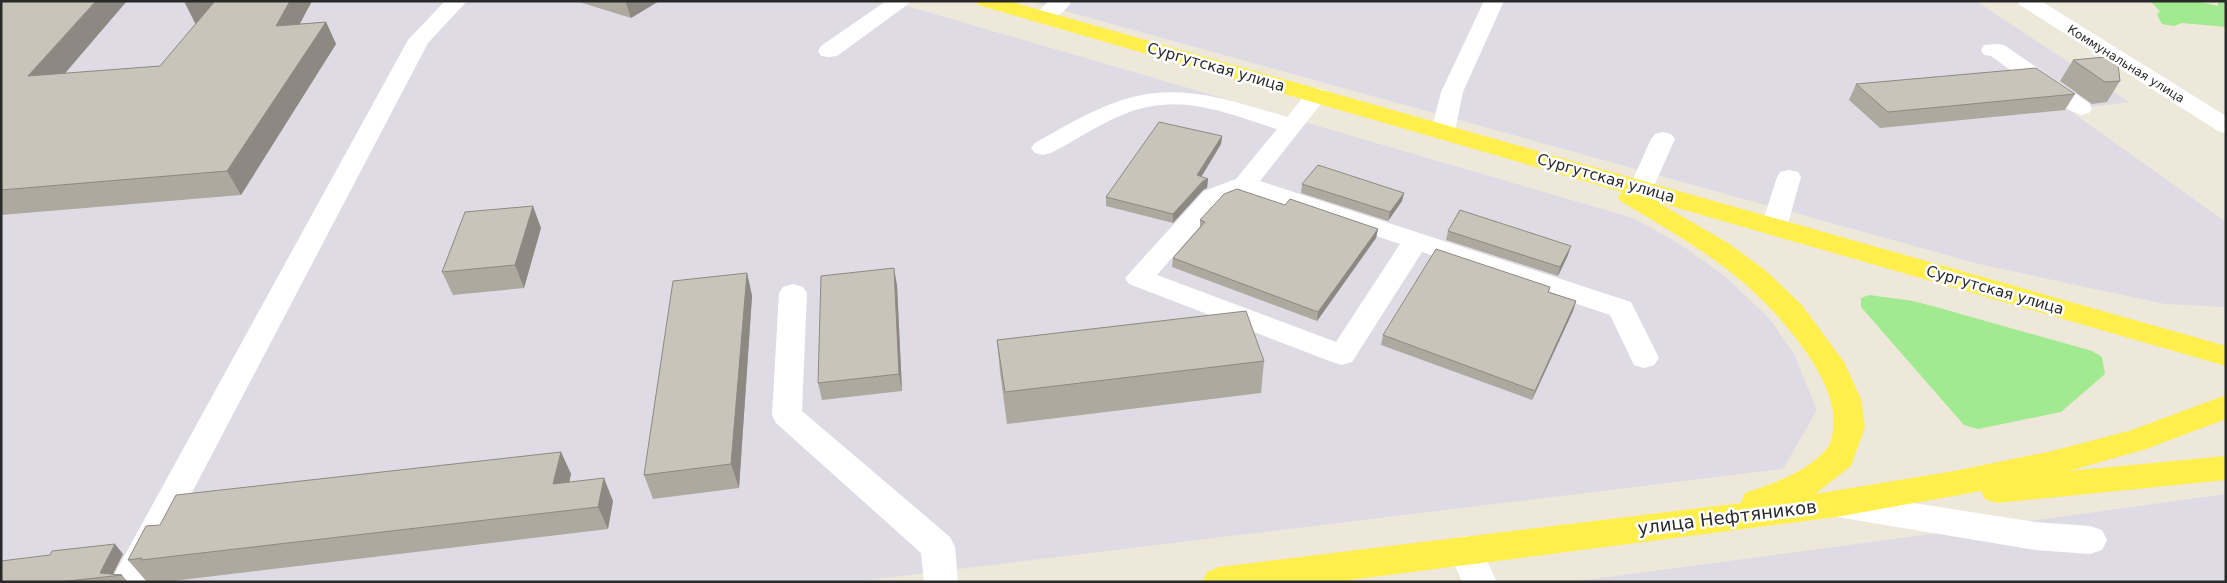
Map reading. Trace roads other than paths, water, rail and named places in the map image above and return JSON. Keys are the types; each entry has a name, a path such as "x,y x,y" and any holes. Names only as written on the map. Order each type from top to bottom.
{"main road":[{"name":"Сургутская улица","path":"985,1 2226,356"},
{"path":"1588,173 1719,249 1755,276 1791,311 1828,362 1846,399 1850,427 1840,457 1802,486 1713,518"},
{"name":"улица Нефтяников","path":"1219,582 1713,518 1836,504 1954,484 2048,464 2135,441 2226,406"},
{"path":"1836,504 2226,468"}],"street":[{"path":"127,582 419,40 457,1"},
{"path":"829,51 900,1"},
{"path":"1042,17 1062,1"},
{"path":"1443,132 1452,92 1494,1"},
{"name":"Коммунальная улица","path":"2027,1 2226,126"},
{"path":"1992,50 1996,50 2068,101 2082,108"},
{"path":"1043,148 1125,106 1152,98 1176,96 1200,99 1292,126"},
{"path":"1317,96 1245,184 1213,196 1139,278 1342,355 1416,240"},
{"path":"1641,188 1663,139"},
{"path":"1774,227 1788,177"},
{"path":"1245,184 1620,308 1644,358"},
{"path":"794,293 787,415 938,546 941,582"},
{"path":"1836,504 2036,536 2090,540"},
{"path":"1465,550 1480,582"}]}
